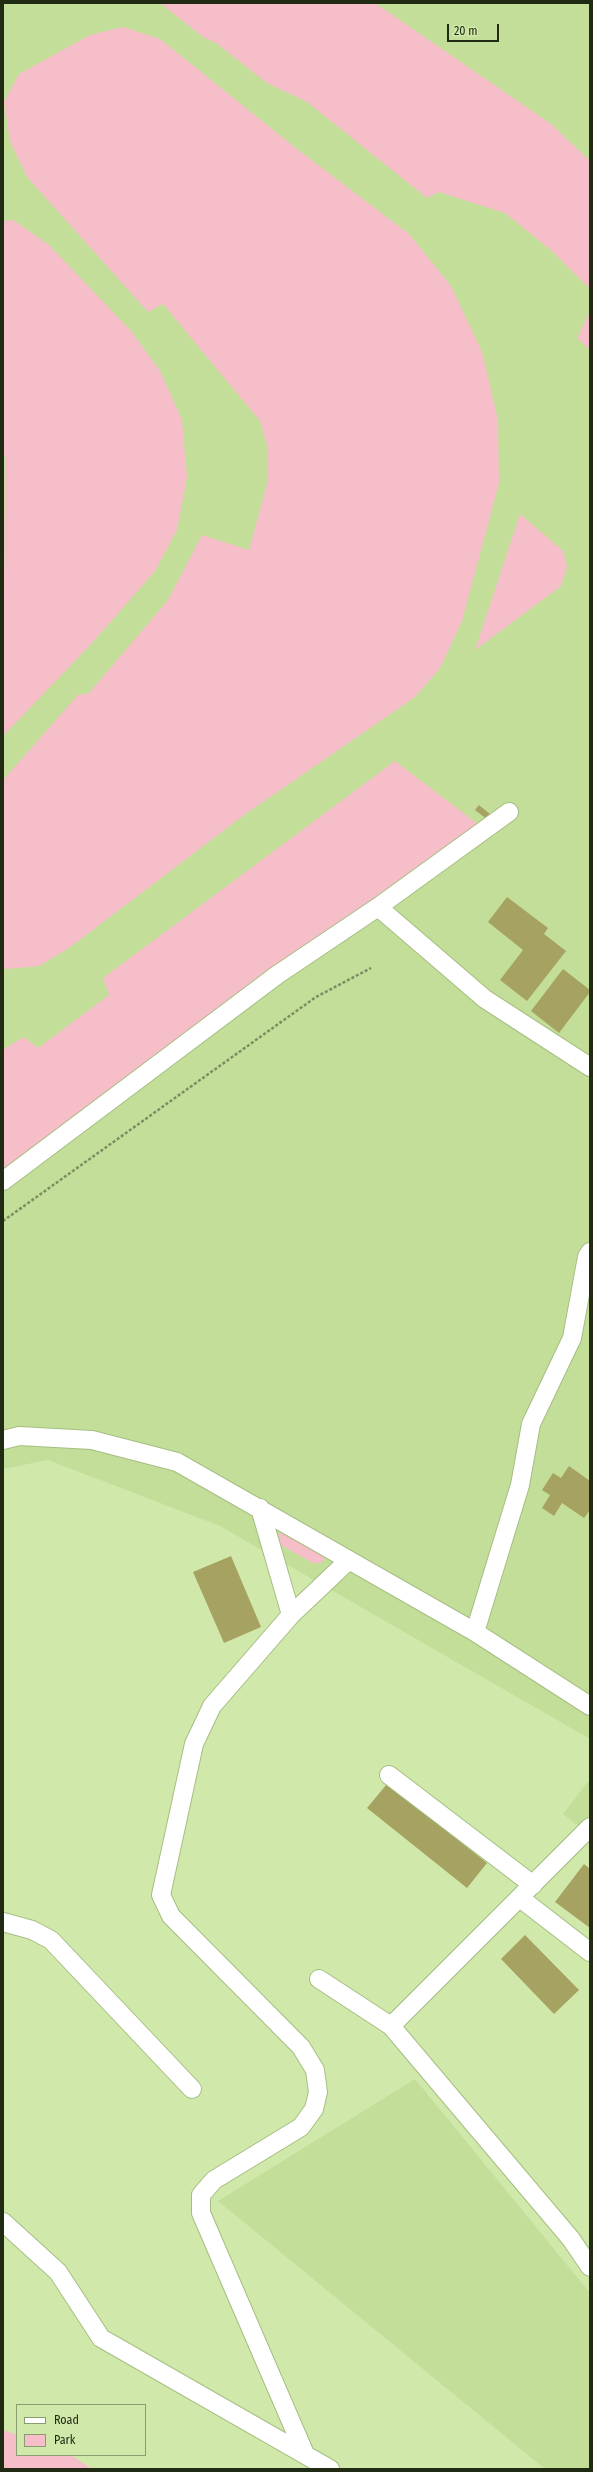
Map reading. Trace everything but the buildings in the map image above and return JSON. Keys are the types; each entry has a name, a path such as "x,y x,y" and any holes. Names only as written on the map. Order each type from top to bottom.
{"lane":[{"path":"3,1181 277,975 378,907 509,812"},
{"path":"378,907 485,999 590,1067"},
{"path":"475,1632 520,1485 531,1424 572,1338 587,1257 590,1252"},
{"path":"3,1440 19,1436 92,1440 177,1462 475,1632 590,1706"},
{"path":"260,1508 291,1615"},
{"path":"305,2454 201,2213 201,2195 214,2180 301,2127 314,2109 318,2092 315,2070 301,2047 171,1916 162,1895 194,1744 212,1706 291,1615 349,1560"},
{"path":"389,1775 533,1885"},
{"path":"391,2026 590,1827"},
{"path":"520,1898 590,1952"},
{"path":"3,1922 32,1930 51,1940 192,2089"},
{"path":"319,1979 391,2026 571,2239 590,2267"},
{"path":"3,2222 58,2272 101,2338 330,2469"}],"path":[{"path":"3,1221 316,997 371,968"}],"shaded area":[{"path":"3,3 590,3 590,1739 220,1526 48,1460 3,1469"},
{"path":"590,1779 590,1835 563,1814"},
{"path":"415,2079 590,2293 590,2469 545,2469 218,2201"}],"green space":[{"path":"160,3 375,3 551,124 590,161 590,289 552,251 505,213 439,192 427,198 307,102 267,83 216,43 203,37"},
{"path":"123,27 160,39 297,149 409,234 451,286 482,352 498,420 499,483 462,621 440,668 415,697 244,815 69,948 39,966 7,969 3,968 3,780 78,695 89,693 168,600 202,535 249,550 268,480 267,445 260,421 163,304 148,312 27,177 10,141 4,102 19,74 90,35"},
{"path":"13,220 49,245 131,331 160,371 182,420 187,477 177,530 155,571 92,643 3,736 5,458 3,450 3,221"},
{"path":"590,311 590,350 577,338"},
{"path":"520,514 563,551 567,567 561,586 475,650"},
{"path":"395,761 479,825 3,1170 3,1050 23,1037 38,1048 109,995 103,978"},
{"path":"285,1532 321,1552 325,1558 321,1563 313,1563 279,1544 277,1537 280,1533"},
{"path":"3,2430 16,2435 16,2456 72,2456 92,2469 3,2469"}]}
